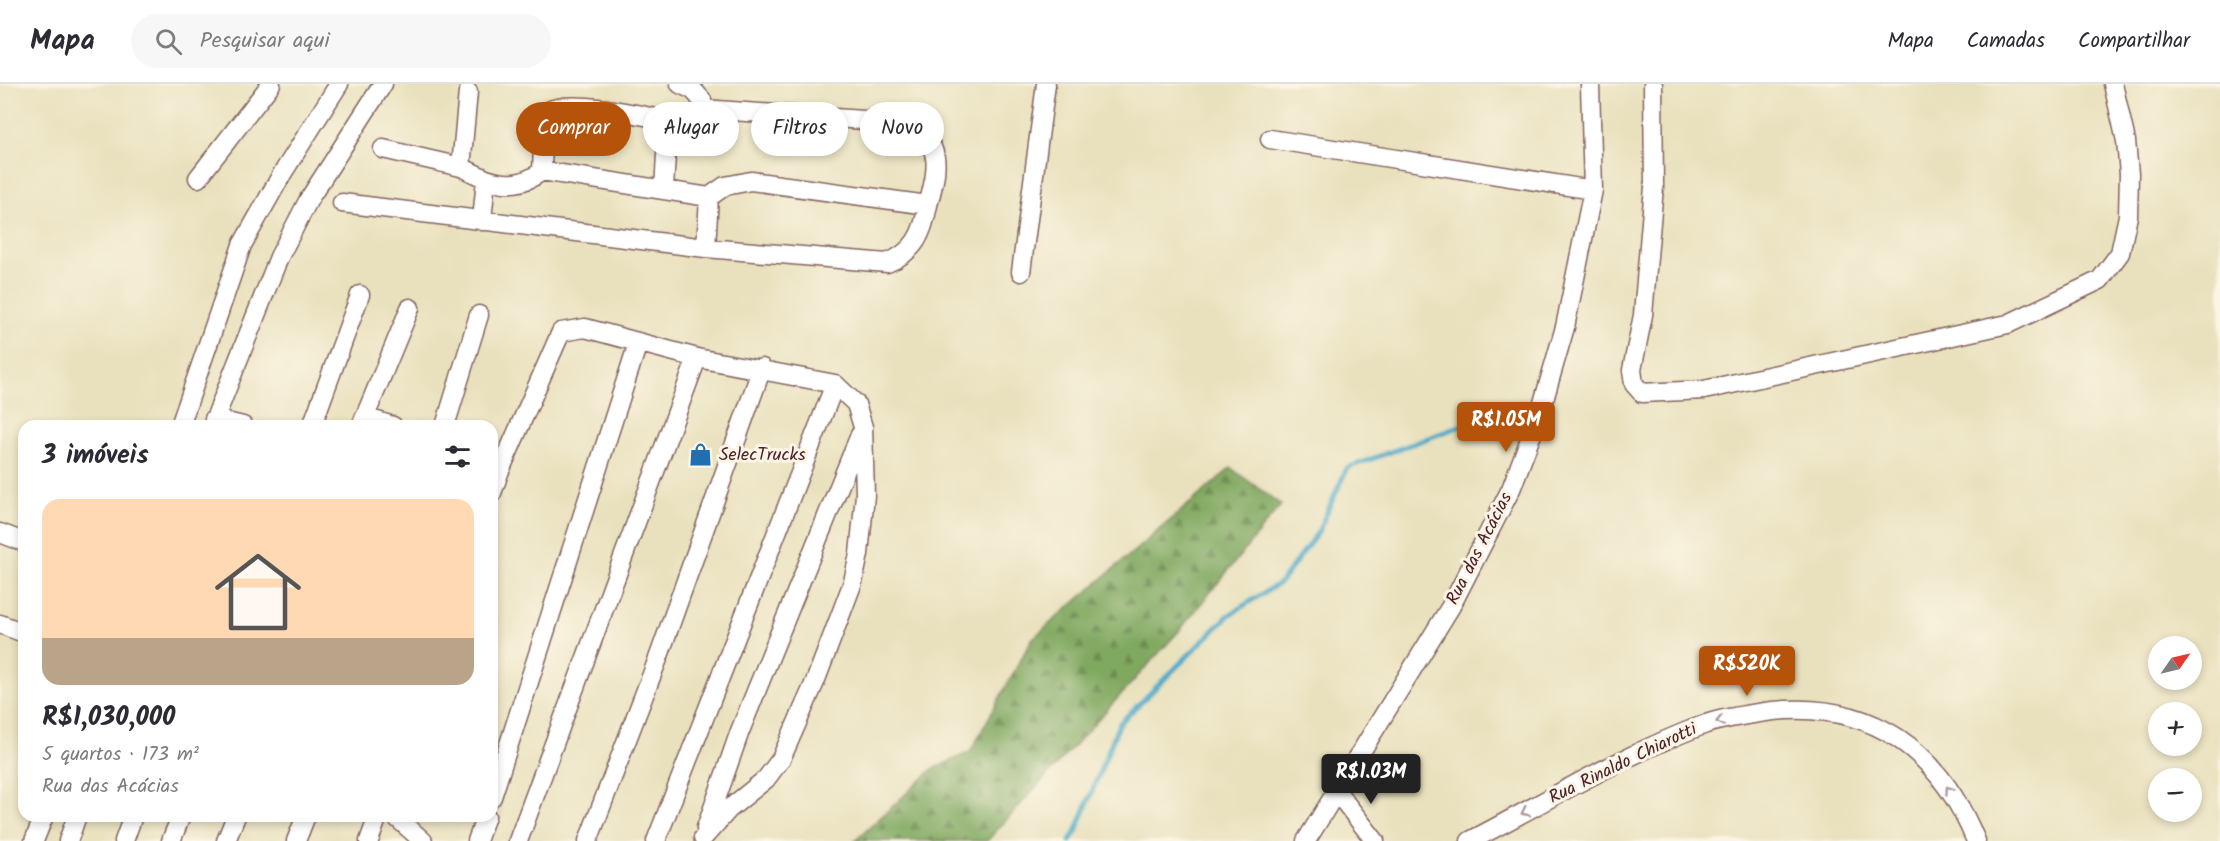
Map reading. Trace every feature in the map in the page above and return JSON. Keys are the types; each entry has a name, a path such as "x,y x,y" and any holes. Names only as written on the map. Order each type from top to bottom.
{"street":[{"path":"198,178 271,84"},
{"path":"182,420 243,245 282,174 339,84"},
{"path":"214,420 279,257 309,199 383,84"},
{"path":"680,84 693,90 702,102"},
{"path":"1021,272 1046,84"},
{"name":"Rua das Acácias","path":"1306,841 1451,606 1511,489 1541,410 1565,327 1593,190 1590,84"},
{"path":"1653,84 1654,187 1643,315 1632,370 1634,384 1642,393 1704,390 2008,324 2100,280 2120,254 2128,216 2129,174 2126,141 2113,84"},
{"path":"460,167 468,92"},
{"path":"542,171 544,119 548,111 555,108 579,107 643,117"},
{"path":"342,203 706,248 887,263 903,256 914,244 921,234 934,184 933,146 924,133 907,123 739,111"},
{"path":"1270,140 1593,190"},
{"path":"382,149 460,167 486,179 512,184 524,182 542,171 709,197 725,186 750,181 928,205"},
{"path":"664,189 666,156"},
{"path":"482,221 486,179"},
{"path":"706,248 709,197"},
{"path":"314,420 360,295"},
{"path":"363,420 410,308"},
{"path":"447,420 479,315"},
{"path":"498,467 561,332 585,328 697,358 762,368 835,384 855,404 862,428 865,495 853,582 815,682 781,759 766,779 729,808 702,839"},
{"path":"498,778 638,342"},
{"path":"518,841 697,358"},
{"path":"588,841 659,656 762,368"},
{"path":"656,841 835,384"},
{"path":"702,839 740,731 862,428"},
{"path":"0,532 18,540"},
{"path":"0,624 18,631"},
{"name":"Rua Rinaldo Chiarotti","path":"1470,841 1656,744 1708,723 1755,713 1802,708 1848,715 1886,729 1919,752 1951,792 1976,841"},
{"path":"1337,792 1375,841"},
{"path":"34,841 42,822"},
{"path":"68,841 75,822"},
{"path":"124,841 131,822"},
{"path":"171,841 179,822"},
{"path":"226,841 234,822"},
{"path":"296,841 304,822"},
{"path":"369,841 376,822"},
{"path":"402,822 423,841"},
{"path":"477,841 484,822"}],"green space":[{"path":"1231,468 1281,505 1179,631 987,841 855,841 933,769 970,752 1032,639"}],"waterway":[{"path":"1070,841 1076,832 1119,724 1229,615 1281,582 1318,532 1347,468 1523,403"}],"place":[{"name":"SelecTrucks","path":"701,455"}]}
